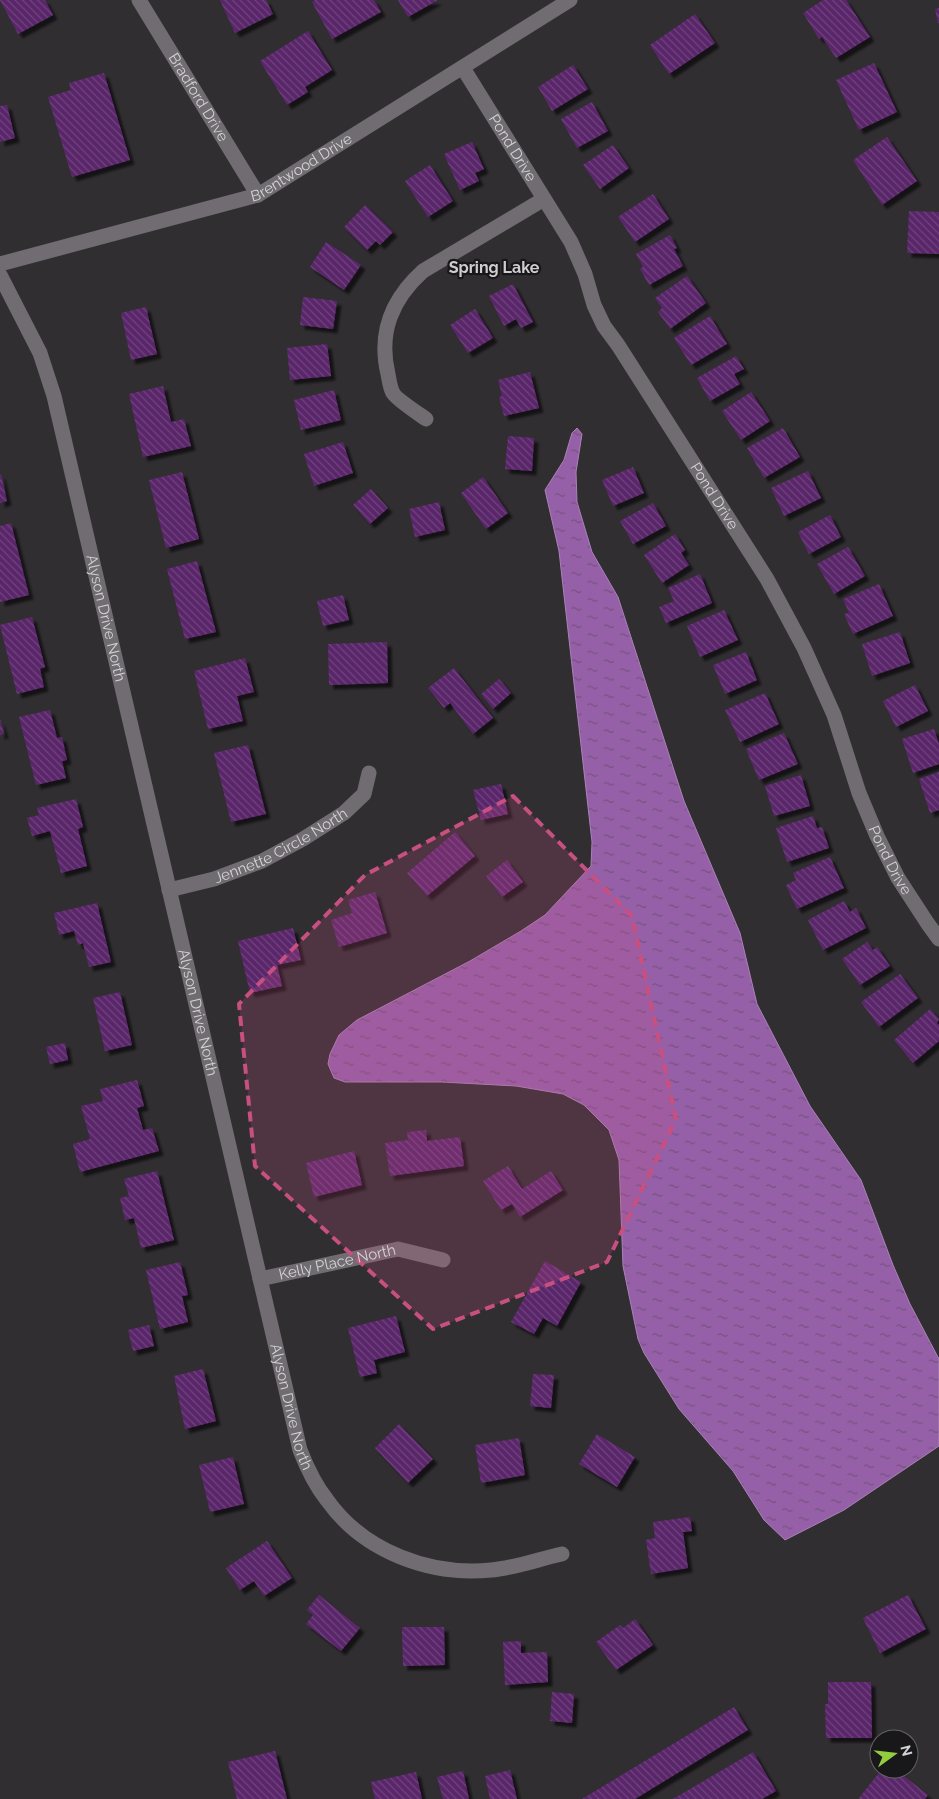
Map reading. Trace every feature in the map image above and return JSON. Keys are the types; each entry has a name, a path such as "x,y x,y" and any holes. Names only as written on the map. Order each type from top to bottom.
{"street":[{"name":"Bradford Drive","path":"139,0 258,195"},
{"name":"Brentwood Drive","path":"0,264 258,195 570,0"},
{"name":"Pond Drive","path":"463,68 571,242 585,274 594,305 604,326 767,579 804,648 834,715 860,793 877,836 898,878 939,939"},
{"path":"426,419 393,393 386,368 384,344 388,321 397,300 409,284 423,271 544,199"},
{"name":"Alyson Drive North","path":"0,275 40,353 54,396 300,1450 311,1475 327,1502 348,1524 370,1541 394,1555 427,1566 462,1571 493,1570 562,1554"},
{"name":"Jennette Circle North","path":"169,890 214,879 262,861 303,840 344,813 364,794 369,773"},
{"name":"Kelly Place North","path":"260,1279 398,1248 443,1260"}],"highlighted area":[{"path":"513,796 632,916 676,1119 607,1262 433,1329 255,1166 239,1004 365,875"}],"water":[{"path":"577,428 582,434 576,472 577,502 592,552 618,597 684,801 740,933 757,1004 810,1106 861,1180 893,1265 910,1304 939,1359 939,1446 844,1510 785,1540 764,1520 733,1471 679,1409 644,1353 638,1339 623,1266 619,1160 609,1130 584,1105 563,1094 516,1086 442,1082 345,1082 334,1078 328,1064 330,1054 339,1035 357,1020 470,961 521,931 545,915 591,866 592,842 559,551 545,490 564,460 572,433"}],"building":[{"path":"0,0 45,0 53,15 18,34"},
{"path":"220,0 266,0 273,14 235,33"},
{"path":"315,0 374,0 381,12 332,39 312,2"},
{"path":"398,0 438,0 408,17"},
{"path":"823,0 846,0 870,37 836,58 822,37 819,39 803,13"},
{"path":"939,8 939,23 938,23 935,9"},
{"path":"695,14 715,43 669,74 650,45"},
{"path":"308,31 332,70 305,87 308,92 287,105 260,61"},
{"path":"874,63 897,112 859,130 836,80"},
{"path":"573,65 588,89 552,111 538,87"},
{"path":"104,73 130,160 72,177 48,97 71,90 69,83"},
{"path":"592,102 608,131 577,148 561,119"},
{"path":"7,105 15,138 0,142 0,106"},
{"path":"887,137 917,181 882,205 853,160"},
{"path":"472,142 484,169 475,173 479,181 460,190 444,154"},
{"path":"613,145 629,168 600,189 583,165"},
{"path":"430,165 453,201 428,217 405,181"},
{"path":"653,194 669,219 635,242 618,217"},
{"path":"365,205 393,232 380,245 376,241 367,250 344,227"},
{"path":"909,211 939,212 939,254 907,253"},
{"path":"670,235 677,248 674,249 683,266 649,285 640,269 643,267 636,254"},
{"path":"326,242 361,265 344,290 310,267"},
{"path":"687,276 706,303 670,329 658,312 662,308 655,298"},
{"path":"513,284 533,322 521,328 516,319 504,326 489,296"},
{"path":"303,297 337,301 333,329 300,325"},
{"path":"146,307 157,354 131,360 121,313"},
{"path":"475,309 493,338 468,353 450,325"},
{"path":"710,316 727,344 691,365 674,338"},
{"path":"327,344 331,376 290,380 287,348"},
{"path":"736,356 744,369 734,374 740,384 710,401 697,378"},
{"path":"530,372 539,408 504,416 499,397 502,396 498,380"},
{"path":"163,386 171,422 184,419 191,446 143,457 129,394"},
{"path":"334,390 341,420 301,430 294,400"},
{"path":"751,392 770,421 741,440 722,411"},
{"path":"783,428 800,457 764,478 747,448"},
{"path":"508,436 534,438 532,471 505,469"},
{"path":"343,442 353,473 314,486 304,454"},
{"path":"633,467 644,493 613,506 602,480"},
{"path":"808,471 821,498 784,516 771,488"},
{"path":"182,472 199,539 166,548 149,480"},
{"path":"0,475 7,501 0,503"},
{"path":"483,477 508,513 486,529 461,493"},
{"path":"371,489 388,508 370,524 353,505"},
{"path":"439,502 445,530 415,537 409,509"},
{"path":"653,503 666,526 633,544 620,521"},
{"path":"830,515 841,537 809,554 798,532"},
{"path":"11,523 29,595 0,602 0,526"},
{"path":"675,534 685,550 681,553 689,565 662,583 644,555"},
{"path":"848,547 865,576 834,594 817,564"},
{"path":"197,561 216,632 185,639 167,569"},
{"path":"700,574 712,603 666,623 659,607 674,601 668,588"},
{"path":"879,584 893,616 853,634 844,614 849,613 843,599"},
{"path":"343,595 349,620 323,626 317,601"},
{"path":"724,610 738,640 700,657 687,626"},
{"path":"32,617 45,667 40,669 44,687 17,694 0,625"},
{"path":"900,632 910,663 872,676 862,644"},
{"path":"387,642 388,683 329,685 328,644"},
{"path":"746,652 757,680 725,694 713,665"},
{"path":"245,658 254,692 237,696 243,721 208,729 194,671"},
{"path":"454,668 493,718 473,734 450,703 444,708 428,688"},
{"path":"499,679 511,693 493,709 481,694"},
{"path":"915,685 928,711 896,727 883,701"},
{"path":"765,693 779,724 740,742 725,710"},
{"path":"50,710 57,738 62,737 67,760 62,761 66,778 36,785 19,717"},
{"path":"0,719 4,734 0,735"},
{"path":"934,729 939,744 939,764 913,773 902,739"},
{"path":"784,733 798,764 759,780 746,749"},
{"path":"248,745 266,814 231,822 214,753"},
{"path":"939,772 939,810 930,813 919,779"},
{"path":"801,775 810,806 774,816 765,786"},
{"path":"501,784 508,814 481,820 473,790"},
{"path":"76,799 83,827 78,829 87,866 61,873 50,831 32,836 27,818 39,815 37,808"},
{"path":"813,816 817,828 822,827 829,848 787,862 776,828"},
{"path":"455,832 475,856 427,896 407,873"},
{"path":"830,857 844,888 797,909 786,885 796,880 793,873"},
{"path":"507,860 523,882 502,897 486,876"},
{"path":"375,892 387,933 339,947 331,920 352,913 348,900"},
{"path":"844,901 850,912 856,908 866,928 823,950 808,920"},
{"path":"97,903 111,962 89,967 83,943 78,945 74,931 59,935 54,913"},
{"path":"293,928 301,960 277,965 282,986 250,993 238,941"},
{"path":"867,942 873,950 877,947 890,966 860,985 842,959"},
{"path":"900,974 918,998 879,1027 861,1002"},
{"path":"120,992 132,1045 105,1051 93,998"},
{"path":"930,1009 939,1019 937,1023 939,1025 939,1041 913,1063 894,1040"},
{"path":"65,1043 68,1060 50,1064 46,1047"},
{"path":"137,1080 144,1106 137,1108 143,1130 152,1128 159,1151 80,1172 73,1144 90,1139 81,1106 103,1101 100,1089"},
{"path":"426,1130 427,1141 460,1137 464,1166 390,1176 385,1143 408,1140 407,1132"},
{"path":"354,1151 362,1185 314,1197 306,1163"},
{"path":"508,1166 522,1189 551,1171 563,1190 520,1217 512,1204 501,1210 483,1181"},
{"path":"157,1171 174,1240 141,1248 134,1218 125,1220 120,1198 129,1196 124,1179"},
{"path":"545,1261 581,1282 557,1326 543,1318 534,1334 511,1322"},
{"path":"180,1262 188,1295 182,1296 188,1322 160,1329 146,1270"},
{"path":"396,1316 405,1352 374,1360 377,1373 360,1377 348,1328"},
{"path":"149,1325 154,1346 133,1351 128,1330"},
{"path":"203,1369 216,1421 185,1429 174,1376"},
{"path":"533,1374 554,1375 551,1408 530,1406"},
{"path":"399,1424 433,1459 408,1483 375,1448"},
{"path":"597,1434 635,1457 617,1487 579,1464"},
{"path":"519,1438 525,1475 481,1483 475,1445"},
{"path":"233,1457 244,1504 210,1512 199,1465"},
{"path":"690,1517 692,1531 683,1532 688,1568 651,1574 646,1540 655,1538 653,1522"},
{"path":"267,1541 292,1578 264,1596 254,1581 240,1590 226,1568"},
{"path":"319,1595 360,1628 341,1651 306,1624 313,1615 307,1610"},
{"path":"908,1595 926,1629 880,1653 863,1618"},
{"path":"635,1619 653,1645 616,1670 596,1642 620,1625 623,1628"},
{"path":"402,1627 444,1627 445,1665 403,1666"},
{"path":"521,1641 521,1653 547,1652 548,1682 505,1685 503,1642"},
{"path":"828,1682 871,1682 872,1729 869,1729 869,1738 826,1738 825,1704 828,1704"},
{"path":"552,1692 574,1694 572,1723 550,1721"},
{"path":"734,1707 748,1730 635,1799 582,1799"},
{"path":"275,1751 287,1799 237,1799 228,1762"},
{"path":"753,1752 776,1791 762,1799 673,1799"},
{"path":"510,1770 517,1799 490,1799 485,1776"},
{"path":"463,1771 469,1799 443,1799 437,1777"},
{"path":"416,1772 422,1799 375,1799 371,1782"},
{"path":"874,1779 908,1779 928,1795 925,1799 859,1798"}],"district":[{"name":"Spring Lake","path":"494,267"}]}
